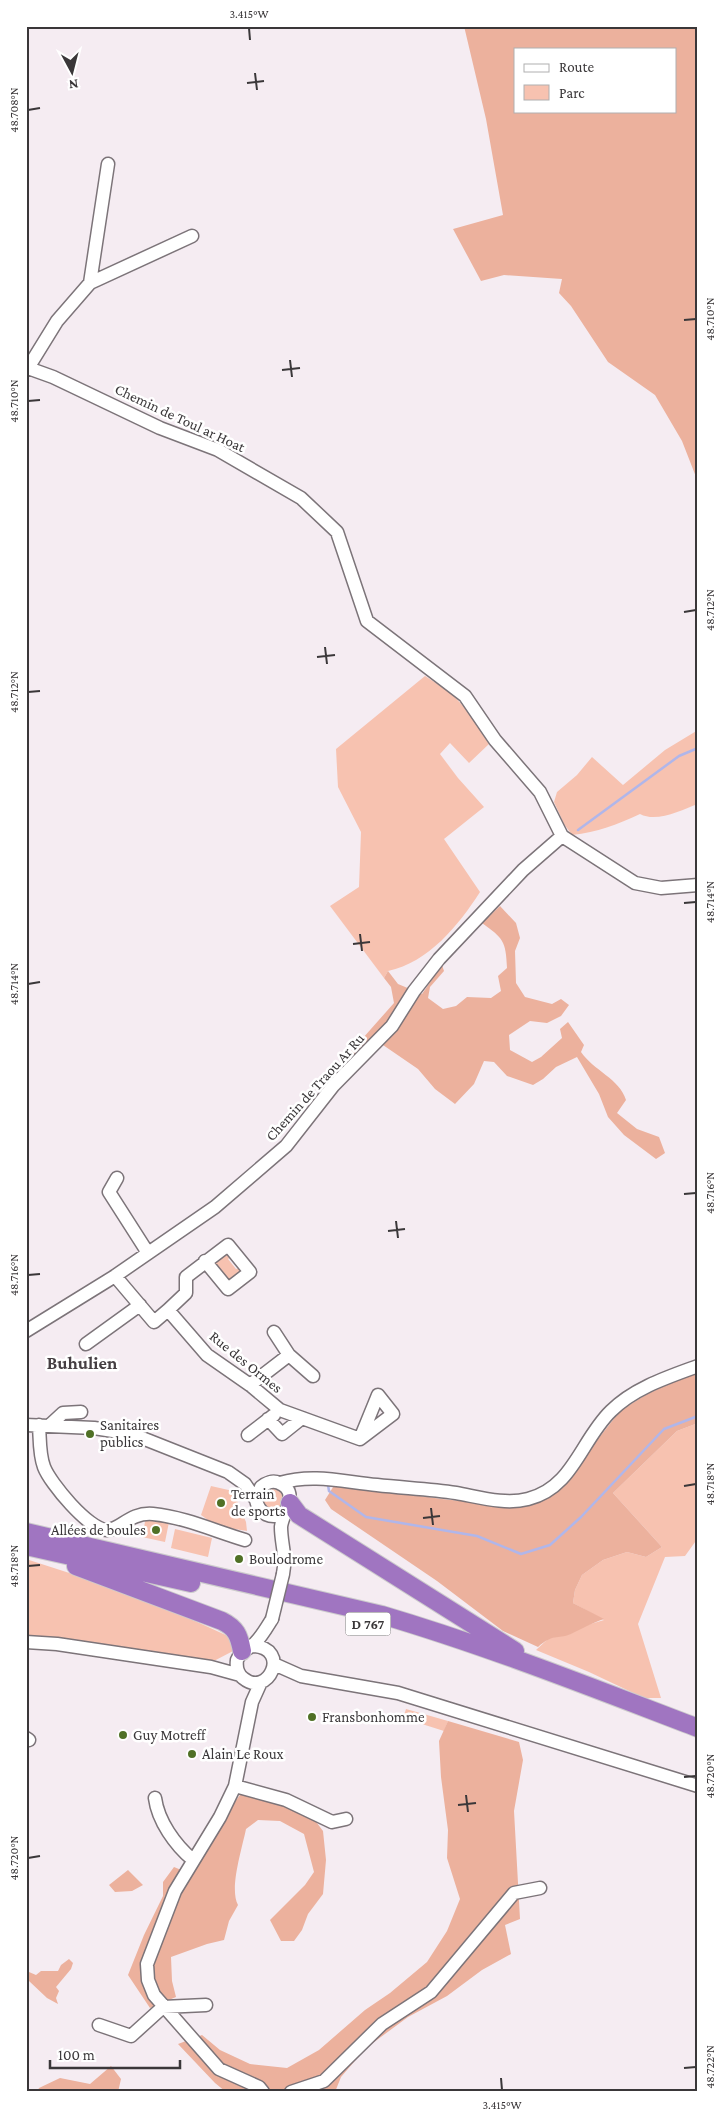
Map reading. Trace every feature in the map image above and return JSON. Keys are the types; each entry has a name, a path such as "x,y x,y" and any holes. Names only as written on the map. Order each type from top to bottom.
{"highway":[{"path":"288,1504 299,1515 543,1669"},
{"name":"D 767","path":"26,1532 382,1615 468,1641 698,1728"},
{"name":"D 767","path":"26,1547 222,1621 237,1632 244,1652"},
{"name":"D 767","path":"26,1547 309,1610 440,1644 698,1741"}],"street":[{"path":"90,283 108,164"},
{"path":"27,369 57,321 90,283 192,236"},
{"name":"Chemin de Toul ar Hoat","path":"27,369 53,377 160,428 218,450 300,498 336,532 367,621 465,696 499,746 540,792 562,836"},
{"path":"562,836 636,884 661,888 698,885"},
{"name":"Chemin de Traou Ar Ru","path":"26,1331 115,1276 215,1206 286,1146 333,1086 392,1026 414,991 440,959 517,876 562,836"},
{"path":"117,1178 109,1192 148,1253"},
{"path":"115,1276 154,1322 186,1293 186,1277 205,1262"},
{"path":"86,1344 140,1305"},
{"name":"Rue des Ormes","path":"168,1310 207,1355 250,1385 280,1410 360,1439"},
{"path":"274,1332 289,1355 313,1376"},
{"path":"250,1385 289,1355"},
{"path":"256,1500 261,1487 306,1478 327,1477 489,1499 526,1500 547,1492 560,1482 582,1453 600,1424 618,1404 629,1396 665,1378 698,1366"},
{"path":"248,1435 280,1410"},
{"path":"38,1425 63,1413 81,1412"},
{"path":"268,1419 282,1434 302,1418"},
{"path":"38,1425 94,1428 132,1434 208,1463 240,1479 275,1483 288,1491 288,1504 274,1516 264,1514"},
{"path":"38,1425 41,1457 49,1478 57,1490 96,1526 112,1530 134,1515 151,1514 187,1522 245,1540"},
{"path":"252,1702 242,1677 244,1652 262,1636 272,1619 284,1574 281,1536 288,1504 295,1487 306,1478"},
{"path":"240,1479 256,1500 260,1510 281,1536"},
{"path":"263,2092 259,2087 220,2069 163,2007 154,1996 148,1980 147,1964 175,1891 220,1817 235,1786 252,1702 264,1680 273,1670 270,1644 273,1626 272,1619"},
{"path":"26,1642 57,1644 211,1667 255,1683 264,1680 301,1676 398,1693 698,1786"},
{"path":"211,1667 244,1652 265,1648 273,1661 301,1676"},
{"path":"235,1786 286,1800 332,1822 346,1819"},
{"path":"155,1798 157,1810 180,1849 193,1860"},
{"path":"291,2092 324,2081 382,2024 431,1992 514,1893 540,1888"},
{"path":"99,2025 131,2036 163,2007 206,2004"}],"green space":[{"path":"425,676 450,692 466,709 489,744 469,763 450,743 440,754 484,807 444,839 480,892 452,930 441,941 417,960 388,971 384,978 330,906 359,887 361,832 338,787 336,749"},
{"path":"698,730 698,804 661,816 654,817 640,814 607,828 572,835 564,824 554,802 557,792 577,775 592,757 623,785 665,750"},
{"path":"225,1251 233,1255 228,1259 236,1269 242,1267 241,1273 230,1282 212,1265"},
{"path":"698,1423 698,1538 685,1556 665,1557 638,1624 661,1698 644,1698 536,1650 549,1638 570,1634 584,1626 604,1620 573,1603 575,1590 582,1575 603,1560 627,1552 646,1557 662,1547 613,1493 677,1431"},
{"name":"Terrain de sports","path":"211,1486 233,1491 246,1522 247,1531 216,1526 201,1515"},
{"path":"269,1489 277,1489 283,1495 283,1503 277,1509 269,1509 263,1503 263,1495"},
{"name":"Allées de boules","path":"146,1517 169,1522 165,1542 142,1537"},
{"path":"175,1529 212,1538 208,1557 171,1548"},
{"path":"26,1559 91,1580 182,1615 230,1637 235,1650 212,1662 26,1635"},
{"path":"406,1709 448,1721 444,1731 403,1718"}],"shaded area":[{"path":"464,26 698,26 698,482 682,441 655,395 608,362 571,306 559,293 562,279 504,275 481,281 453,229 503,215 486,119"},
{"path":"500,906 516,923 520,938 515,951 516,983 525,997 552,1004 561,999 569,1005 561,1016 547,1023 530,1021 509,1035 510,1050 532,1062 541,1057 562,1038 560,1029 568,1022 584,1045 581,1052 592,1064 612,1080 623,1093 626,1100 617,1113 637,1129 659,1137 665,1153 656,1159 624,1135 608,1117 599,1094 577,1057 556,1067 533,1085 507,1076 494,1062 484,1061 474,1084 455,1104 435,1089 418,1069 383,1045 371,1057 347,1056 394,1003 391,987 384,978 388,971 398,984 422,994 442,965 444,971 430,987 428,998 443,1009 456,1006 467,997 491,998 501,991 498,976 507,968 506,952 499,937 482,923"},
{"path":"698,1371 698,1423 677,1431 613,1493 662,1547 646,1557 627,1552 603,1560 582,1575 575,1590 573,1603 604,1619 566,1636 552,1638 538,1647 503,1631 437,1581 331,1509 325,1500 335,1484 442,1499 519,1507 557,1491 620,1411 647,1394"},
{"path":"448,1721 519,1742 523,1760 514,1811 520,1919 505,1925 511,1954 482,1970 447,1996 408,2017 366,2048 341,2077 335,2092 226,2092 178,2044 202,2035 220,2050 250,2064 287,2068 319,2050 365,2010 390,1993 427,1962 447,1931 460,1899 447,1858 448,1830 441,1777 439,1741"},
{"path":"242,1792 285,1804 314,1819 323,1831 326,1860 323,1894 308,1914 302,1930 294,1941 281,1941 270,1920 305,1885 314,1872 304,1834 280,1821 258,1820 246,1829 236,1879 235,1889 238,1905 229,1921 224,1940 171,1957 172,1981 176,1997 150,2008 128,1975 144,1935 163,1896 163,1882 174,1867 191,1874 225,1816"},
{"path":"128,1870 143,1885 132,1891 115,1892 109,1885"},
{"path":"69,1959 73,1963 71,1969 56,1987 59,1991 56,1998 58,2004 47,1998 29,1981 29,1972 36,1975 41,1971 58,1971 61,1965"},
{"path":"111,2066 121,2079 118,2092 37,2092 39,2088 60,2078 90,2084"}],"waterway":[{"path":"578,830 679,756 698,748"},
{"path":"328,1485 329,1491 366,1517 477,1536 521,1554 550,1545 581,1517 664,1429 698,1416"}],"place":[{"name":"Sanitaires publics","path":"90,1434"},
{"name":"Terrain de sports","path":"221,1503"},
{"name":"Allées de boules","path":"156,1530"},
{"name":"Boulodrome","path":"239,1559"},
{"name":"Fransbonhomme","path":"312,1717"},
{"name":"Guy Motreff","path":"123,1735"},
{"name":"Alain Le Roux","path":"192,1754"}],"district":[{"name":"Buhulien","path":"82,1363"}]}
